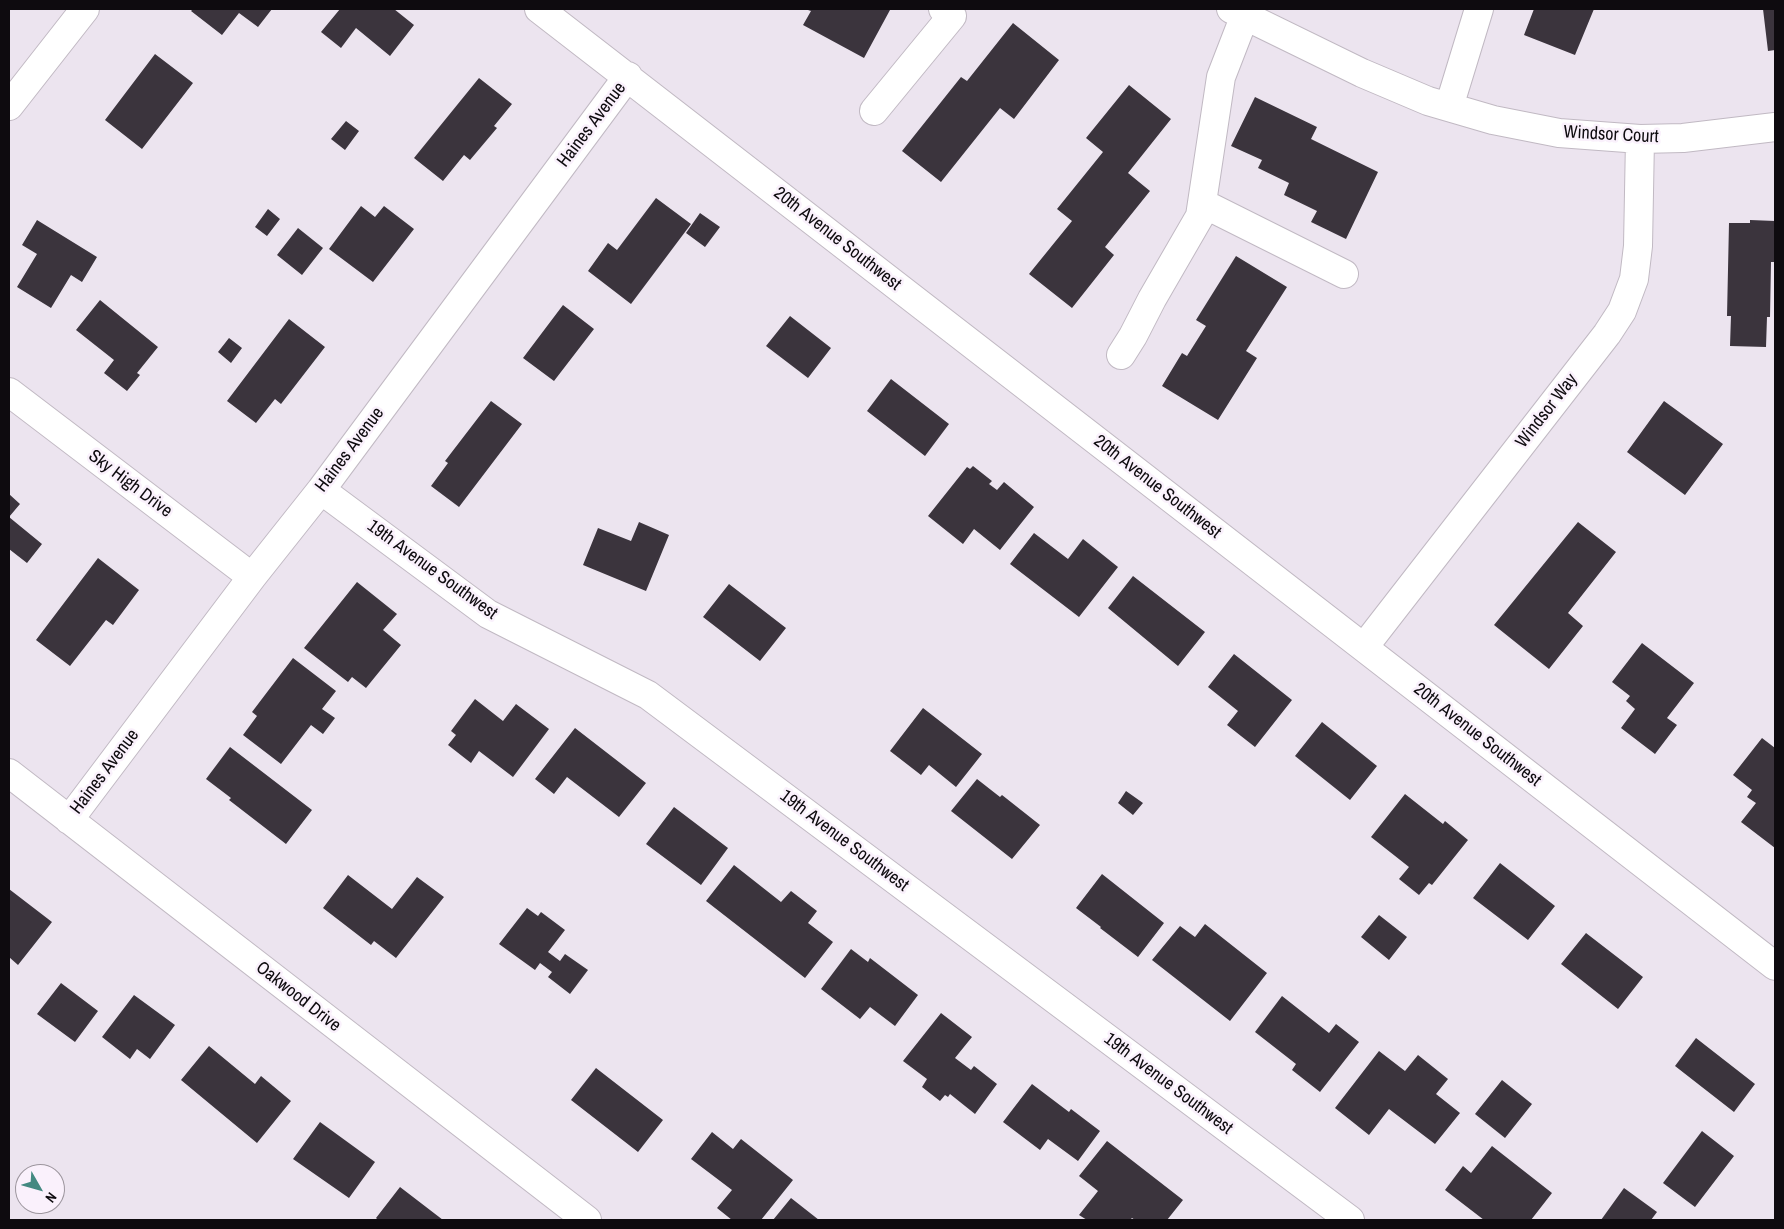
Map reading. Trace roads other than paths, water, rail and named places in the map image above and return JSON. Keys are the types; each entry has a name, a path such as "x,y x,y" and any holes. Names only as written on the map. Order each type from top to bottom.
{"street":[{"path":"9,106 85,9"},
{"name":"20th Avenue Southwest","path":"539,9 628,76 1775,966"},
{"path":"874,111 952,16 943,9"},
{"path":"1449,107 1480,9"},
{"path":"1121,355 1200,216 1221,77 1238,12"},
{"name":"Windsor Court","path":"1238,12 1362,73 1428,101 1493,120 1559,133 1640,139 1683,138 1775,127"},
{"name":"Haines Avenue","path":"69,820 252,577 321,490 628,76"},
{"name":"Windsor Way","path":"1364,647 1607,334 1622,311 1634,279 1638,246 1640,139"},
{"path":"1202,203 1344,274"},
{"name":"Sky High Drive","path":"9,392 252,577"},
{"name":"19th Avenue Southwest","path":"321,490 488,614 648,695 1350,1220"},
{"name":"Oakwood Drive","path":"9,773 587,1220"}]}
